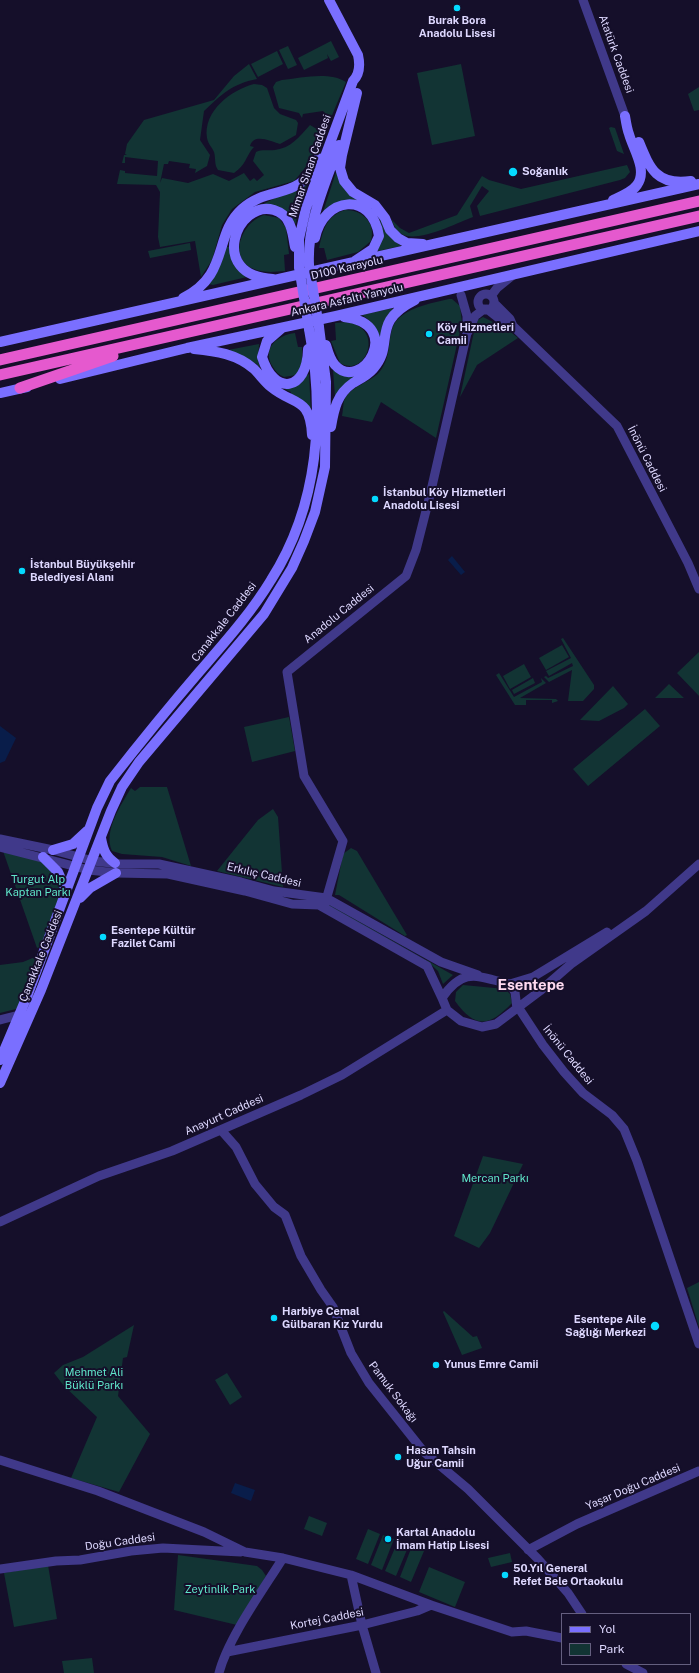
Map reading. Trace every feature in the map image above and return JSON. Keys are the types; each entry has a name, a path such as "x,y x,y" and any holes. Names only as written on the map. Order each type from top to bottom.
{"highway":[{"name":"D100 Karayolu","path":"0,360 699,201"},
{"path":"0,374 699,216"},
{"path":"20,388 76,367 192,331"}],"main road":[{"name":"Mimar Sinan Caddesi","path":"304,266 313,220 358,93 361,80 358,76 358,55 329,0"},
{"name":"Mimar Sinan Caddesi","path":"304,266 299,239 306,208 353,80 358,76"},
{"path":"358,93 342,155 340,168 344,181 353,192 375,205 385,218 390,230 398,238 407,243 433,244"},
{"path":"170,304 192,293 209,277 216,267 226,234 242,209 262,197 289,190 306,178 314,169 343,108"},
{"path":"625,116 636,134 648,165 653,172 666,179 675,181 699,179"},
{"path":"596,208 629,192 638,184 640,179 641,170 628,134 625,116"},
{"path":"0,342 351,264 699,184"},
{"path":"304,266 318,227 325,215 335,207 347,204 356,205 367,210 374,218 379,236 372,249 351,264"},
{"path":"281,279 266,279 252,274 240,266 237,260 234,241 236,233 251,214 261,209 270,209 281,212 288,219 304,266 314,328 326,382 325,467"},
{"name":"Ankara Asfaltı Yanyolu","path":"0,393 187,348 336,316 432,292 699,231"},
{"path":"76,902 90,888 116,868 105,853 101,838 122,787 139,762 264,614 280,589 304,541 315,512 325,467 332,420 338,397 346,388 373,369 380,357 386,328 390,319 398,310 432,292"},
{"path":"314,328 335,365 342,371 351,372 365,366 374,351 373,332 369,325 358,318 336,316"},
{"path":"286,326 266,341 262,356 269,372 281,383 291,384 298,380 308,364 314,328"},
{"name":"Canakkale Caddesi","path":"65,894 89,828 110,781 232,633 272,579 286,554 297,527 311,479 315,457 318,411 314,328"},
{"path":"187,348 219,352 241,360 254,369 271,388 294,399 305,407 311,425 311,479"},
{"path":"53,850 61,849 73,844 89,828"},
{"name":"Çanakkale Caddesi","path":"0,1083 41,990 101,838"},
{"path":"43,857 58,872 65,894"},
{"name":"Çanakkale Caddesi","path":"0,1060 19,1015 65,894"}],"street":[{"name":"Atatürk Caddesi","path":"584,0 625,116"},
{"path":"467,316 485,304 498,288 514,274"},
{"name":"İnönü Caddesi","path":"443,290 485,304 506,324 513,326 617,426 688,563 699,589"},
{"name":"Anadolu Caddesi","path":"460,295 467,316 467,333"},
{"name":"Anadolu Caddesi","path":"325,902 343,841 304,776 287,672 406,576 416,550 430,495 467,333 475,316 485,304"},
{"path":"0,839 53,850 77,862"},
{"path":"0,847 43,857 77,862"},
{"name":"Erkılıç Caddesi","path":"77,862 168,874 245,890 292,904 319,905 325,902"},
{"path":"447,1010 461,1021 482,1027 496,1024 571,964 646,911 699,864"},
{"name":"Erkılıç Caddesi","path":"325,902 441,962 510,984"},
{"name":"Erkılıç Caddesi","path":"325,902 424,964 430,972 447,1010"},
{"path":"517,1008 515,992 510,984 533,977 612,929 622,927"},
{"path":"442,998 455,982 464,978 478,975"},
{"name":"İnönü Caddesi","path":"517,1008 520,1010 543,1046 583,1093 612,1115 624,1129 637,1161 699,1344"},
{"name":"Anayurt Caddesi","path":"0,1222 99,1176 172,1151 342,1075 447,1010"},
{"path":"0,1020 19,1015"},
{"name":"Pamuk Sokağı","path":"221,1130 236,1147 256,1184 274,1207 285,1215 301,1256 333,1307 351,1353 369,1383 424,1452 468,1489 528,1550 568,1593 581,1613"},
{"path":"0,1460 98,1491 204,1532 245,1552 283,1558 351,1576 482,1623 519,1632 561,1638"},
{"name":"Yaşar Doğu Caddesi","path":"528,1550 577,1524 699,1471"},
{"path":"205,1551 215,1550 220,1541"},
{"name":"Doğu Caddesi","path":"0,1570 56,1561 80,1560 131,1550 163,1548 245,1552"},
{"path":"219,1673 227,1652 283,1558"},
{"path":"351,1576 362,1624 376,1673"},
{"name":"Kortej Caddesi","path":"227,1652 362,1624 418,1611 431,1605"},
{"path":"519,1632 525,1637 561,1644"},
{"path":"628,1665 642,1673"}],"green space":[{"path":"331,41 339,57 331,61 327,54 328,58 304,70 298,58"},
{"path":"288,46 297,65 288,69 279,50"},
{"path":"277,51 283,64 258,77 251,64"},
{"path":"249,64 257,79 248,81 228,90 204,111 200,140 210,155 207,166 195,173 196,169 189,168 190,164 169,161 168,164 164,164 160,183 162,178 188,183 213,174 229,181 244,173 250,181 254,178 257,181 264,175 253,161 256,152 286,147 302,134 310,125 320,131 328,116 323,111 303,114 302,118 299,113 279,108 273,87 276,82 282,80 323,76 332,77 346,82 310,161 294,181 255,192 232,209 222,225 212,260 201,277 195,241 160,247 158,237 160,192 156,185 117,184 120,170 125,171 125,173 157,176 158,161 125,157 125,163 122,163 124,155 127,155 125,154 127,144 144,120 214,100 234,76"},
{"path":"461,64 475,136 432,145 417,73"},
{"path":"254,84 262,85 267,88 274,108 280,114 296,120 298,123 296,135 280,144 263,139 255,140 250,146 254,147 238,170 234,173 218,170 214,152 207,138 209,119 220,103 236,91"},
{"path":"699,87 699,110 694,111 688,94"},
{"path":"609,128 615,128 624,154 617,151"},
{"path":"627,165 630,172 625,178 620,180 480,216 477,206 489,191 482,186 470,206 473,217 425,235 406,236 398,231 391,219 400,228 409,233 457,215 482,176 489,180 521,189"},
{"path":"337,169 344,189 361,200 360,202 350,200 336,203 323,212"},
{"path":"308,182 297,213 296,224 281,208 272,205 261,205"},
{"path":"345,210 357,212 367,219 372,229 371,241 358,252 327,260 324,248 319,248 322,235 329,220 333,216"},
{"path":"264,215 279,218 286,228 289,254 284,255 285,271 269,272 254,269 246,264 241,257 239,249 244,232 256,219"},
{"path":"378,215 394,240 401,246 378,251 382,227"},
{"path":"190,243 191,250 150,258 148,251"},
{"path":"225,247 229,247 233,264 247,277 213,285 209,284 220,266"},
{"path":"452,299 460,306 462,322 436,438 381,402 372,422 342,416 344,401 351,391 377,374 385,363 395,322 405,313"},
{"path":"393,308 388,316 380,343 374,327 369,320 362,315"},
{"path":"483,317 507,329 518,338 477,365 460,397 475,327 478,320"},
{"path":"346,322 358,326 366,333 369,341 368,350 364,358 358,364 349,366 340,363 331,341 336,340 335,323"},
{"path":"295,333 298,347 302,347 302,366 296,375 284,377 273,367 269,354 270,349 277,340 288,334"},
{"path":"259,344 258,360 260,368 256,363 255,364 228,350"},
{"path":"333,370 344,376 359,375 335,397"},
{"path":"308,374 311,411 291,395 291,392 276,385 299,385"},
{"path":"563,638 594,685 594,689 583,701 568,701 572,670 549,682 544,677 546,676 548,678 573,666 572,663 549,676 546,671 571,658 561,639"},
{"path":"562,645 569,657 546,670 539,658"},
{"path":"699,652 699,696 677,673"},
{"path":"524,664 531,677 510,689 503,676"},
{"path":"499,673 514,697 542,682 541,678 546,683 520,698 556,699 558,701 552,703 552,700 526,700 526,705 515,705 496,675"},
{"path":"533,678 535,683 514,694 512,690"},
{"path":"669,684 684,698 655,698"},
{"path":"613,686 628,704 624,708 599,721 580,720"},
{"path":"645,709 660,726 588,786 573,769"},
{"path":"289,717 295,751 252,762 244,727"},
{"path":"140,787 167,787 191,866 162,857 122,854 112,851 110,835 114,818 131,788 135,791"},
{"path":"273,809 278,817 283,887 217,871 258,820"},
{"path":"351,848 357,851 407,935 405,936 339,895 335,895 343,854"},
{"name":"Turgut Alp Kaptan Parkı","path":"3,851 36,856 54,871 57,879 61,894 42,946 37,948"},
{"path":"326,903 453,975 443,984 438,971 426,960 326,905"},
{"path":"40,955 20,1008 0,1013 0,965 23,962"},
{"path":"463,985 505,989 510,994 512,1003 504,1011 490,1020 483,1022 476,1020 470,1017 455,1001 456,992"},
{"name":"Mercan Parkı","path":"483,1156 523,1164 490,1233 479,1248 454,1236"},
{"path":"699,1282 699,1327 687,1288"},
{"path":"444,1311 473,1337 477,1336 482,1348 462,1355 443,1312"},
{"name":"Mehmet Ali Büklü Parkı","path":"134,1325 127,1357 123,1358 118,1396 150,1434 119,1492 71,1478 97,1417 64,1386 54,1373 63,1365 83,1357"},
{"path":"227,1373 242,1397 230,1405 215,1380"},
{"path":"309,1516 327,1523 322,1536 304,1529"},
{"path":"368,1529 380,1534 368,1564 356,1559"},
{"path":"383,1535 394,1539 382,1570 371,1565"},
{"path":"398,1541 409,1545 396,1576 385,1571"},
{"path":"412,1546 424,1551 411,1582 400,1577"},
{"path":"510,1553 512,1562 491,1567 488,1558"},
{"name":"Zeytinlik Park","path":"178,1555 257,1566 262,1570 266,1576 237,1625 174,1610"},
{"path":"48,1565 57,1619 14,1627 4,1573"},
{"path":"429,1567 465,1582 455,1607 419,1592"},
{"path":"92,1658 94,1673 64,1673 62,1661"}],"water":[{"path":"452,556 465,572 461,575 448,560"},
{"path":"0,726 16,738 5,761 0,763"},
{"path":"235,1483 255,1490 251,1501 231,1493"}],"place":[{"name":"Burak Bora Anadolu Lisesi","path":"457,8"},
{"name":"Soğanlık","path":"513,172"},
{"name":"Köy Hizmetleri Camii","path":"429,334"},
{"name":"İstanbul Köy Hizmetleri Anadolu Lisesi","path":"375,499"},
{"name":"İstanbul Büyükşehir Belediyesi Alanı","path":"22,571"},
{"name":"Esentepe Kültür Fazilet Cami","path":"103,937"},
{"name":"Harbiye Cemal Gülbaran Kız Yurdu","path":"274,1318"},
{"name":"Esentepe Aile Sağlığı Merkezi","path":"655,1326"},
{"name":"Yunus Emre Camii","path":"436,1365"},
{"name":"Hasan Tahsin Uğur Camii","path":"398,1457"},
{"name":"Kartal Anadolu İmam Hatip Lisesi","path":"388,1539"},
{"name":"50.Yıl General Refet Bele Ortaokulu","path":"505,1575"}],"district":[{"name":"Esentepe","path":"531,985"}]}
